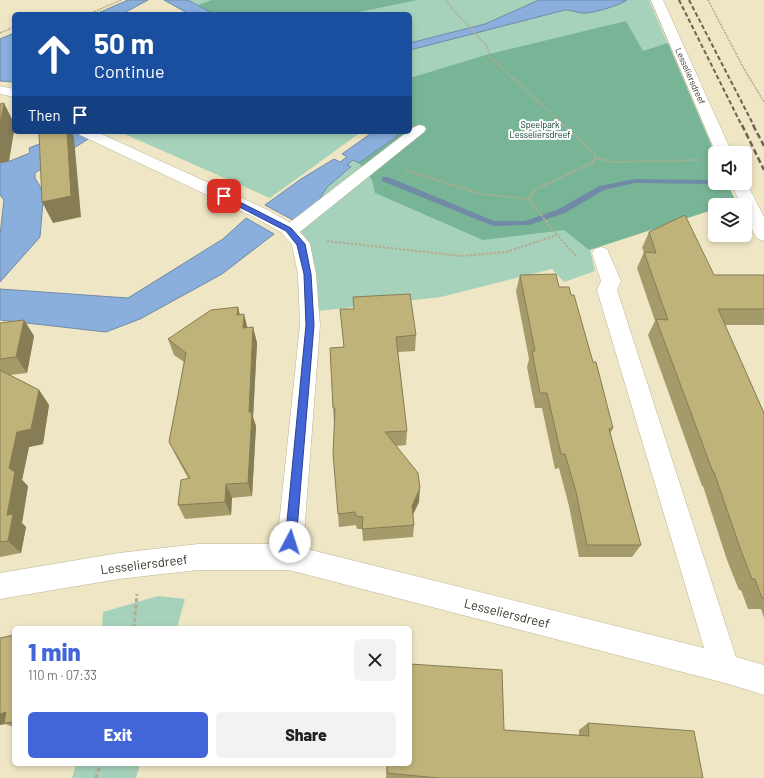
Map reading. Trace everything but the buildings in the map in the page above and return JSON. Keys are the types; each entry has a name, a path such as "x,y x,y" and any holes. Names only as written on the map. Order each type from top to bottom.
{"street":[{"name":"Lesseliersdreef","path":"657,0 721,146"},
{"path":"0,90 12,93"},
{"path":"89,134 262,214 292,234 301,244 308,274 310,325 289,557"},
{"path":"742,190 764,235"},
{"path":"601,253 611,281 607,290 725,668"},
{"name":"Lesseliersdreef","path":"0,586 119,566 198,557 289,557 725,668 764,680"}],"lane":[{"path":"292,234 419,129"}],"path":[{"path":"94,12 121,0"},
{"path":"446,0 487,46 490,57 593,152 596,158"},
{"path":"708,0 764,102"},
{"path":"0,33 12,28"},
{"path":"596,158 614,162 708,160"},
{"path":"529,200 534,190 592,163 596,158"},
{"path":"377,163 481,194 529,200 552,229"},
{"path":"292,234 462,256 506,252 557,235"},
{"path":"96,778 99,766"}],"green space":[{"name":"Speelpark Lesseliersdreef","path":"188,0 649,0 712,146 708,146 708,190 730,190 734,198 708,198 708,211 590,250 595,271 564,282 552,269 441,297 318,311 316,273 309,242 294,226 293,220 318,202 327,187 351,168 346,165 396,137 398,134 412,134 412,12 210,12"},
{"path":"212,0 418,0 359,12 210,12 198,5"},
{"name":"Speelpark Lesseliersdreef","path":"626,21 643,51 668,43 712,146 708,146 708,190 730,190 734,198 708,198 708,211 589,250 564,230 483,240 375,193 372,180 359,163 396,137 398,134 412,134 412,77 489,54"},
{"path":"125,134 358,134 270,198"},
{"path":"158,596 185,599 178,626 102,626 103,612"},
{"path":"75,766 139,766 136,778 72,778"}],"water":[{"path":"128,0 148,0 126,12 101,12"},
{"path":"164,0 188,0 210,12 185,12"},
{"path":"539,0 627,0 598,11 581,13 565,10 412,49 412,42 485,24"},
{"path":"12,34 12,82 0,81 0,39"},
{"path":"65,134 96,134 35,173 35,178 41,188 43,202 40,237 0,282 0,235 4,200 0,195 0,163 10,161 30,153 29,148"},
{"path":"370,134 398,134 396,137 359,163 353,160 347,165 351,167 327,187 318,202 293,220 265,205 301,179 334,159 340,162 347,157 342,154"},
{"path":"246,218 274,234 222,274 140,319 106,332 0,320 0,289 128,298 223,239"}],"waterway":[{"path":"385,179 493,224 526,223 562,211 602,188 635,181 708,182"}],"railway":[{"path":"679,0 742,126"},
{"path":"689,0 754,126"},
{"path":"742,125 764,170"},
{"path":"753,125 764,146"}],"route":[{"path":"224,196 262,214 288,229 301,244 308,274 310,325 290,542"}]}
